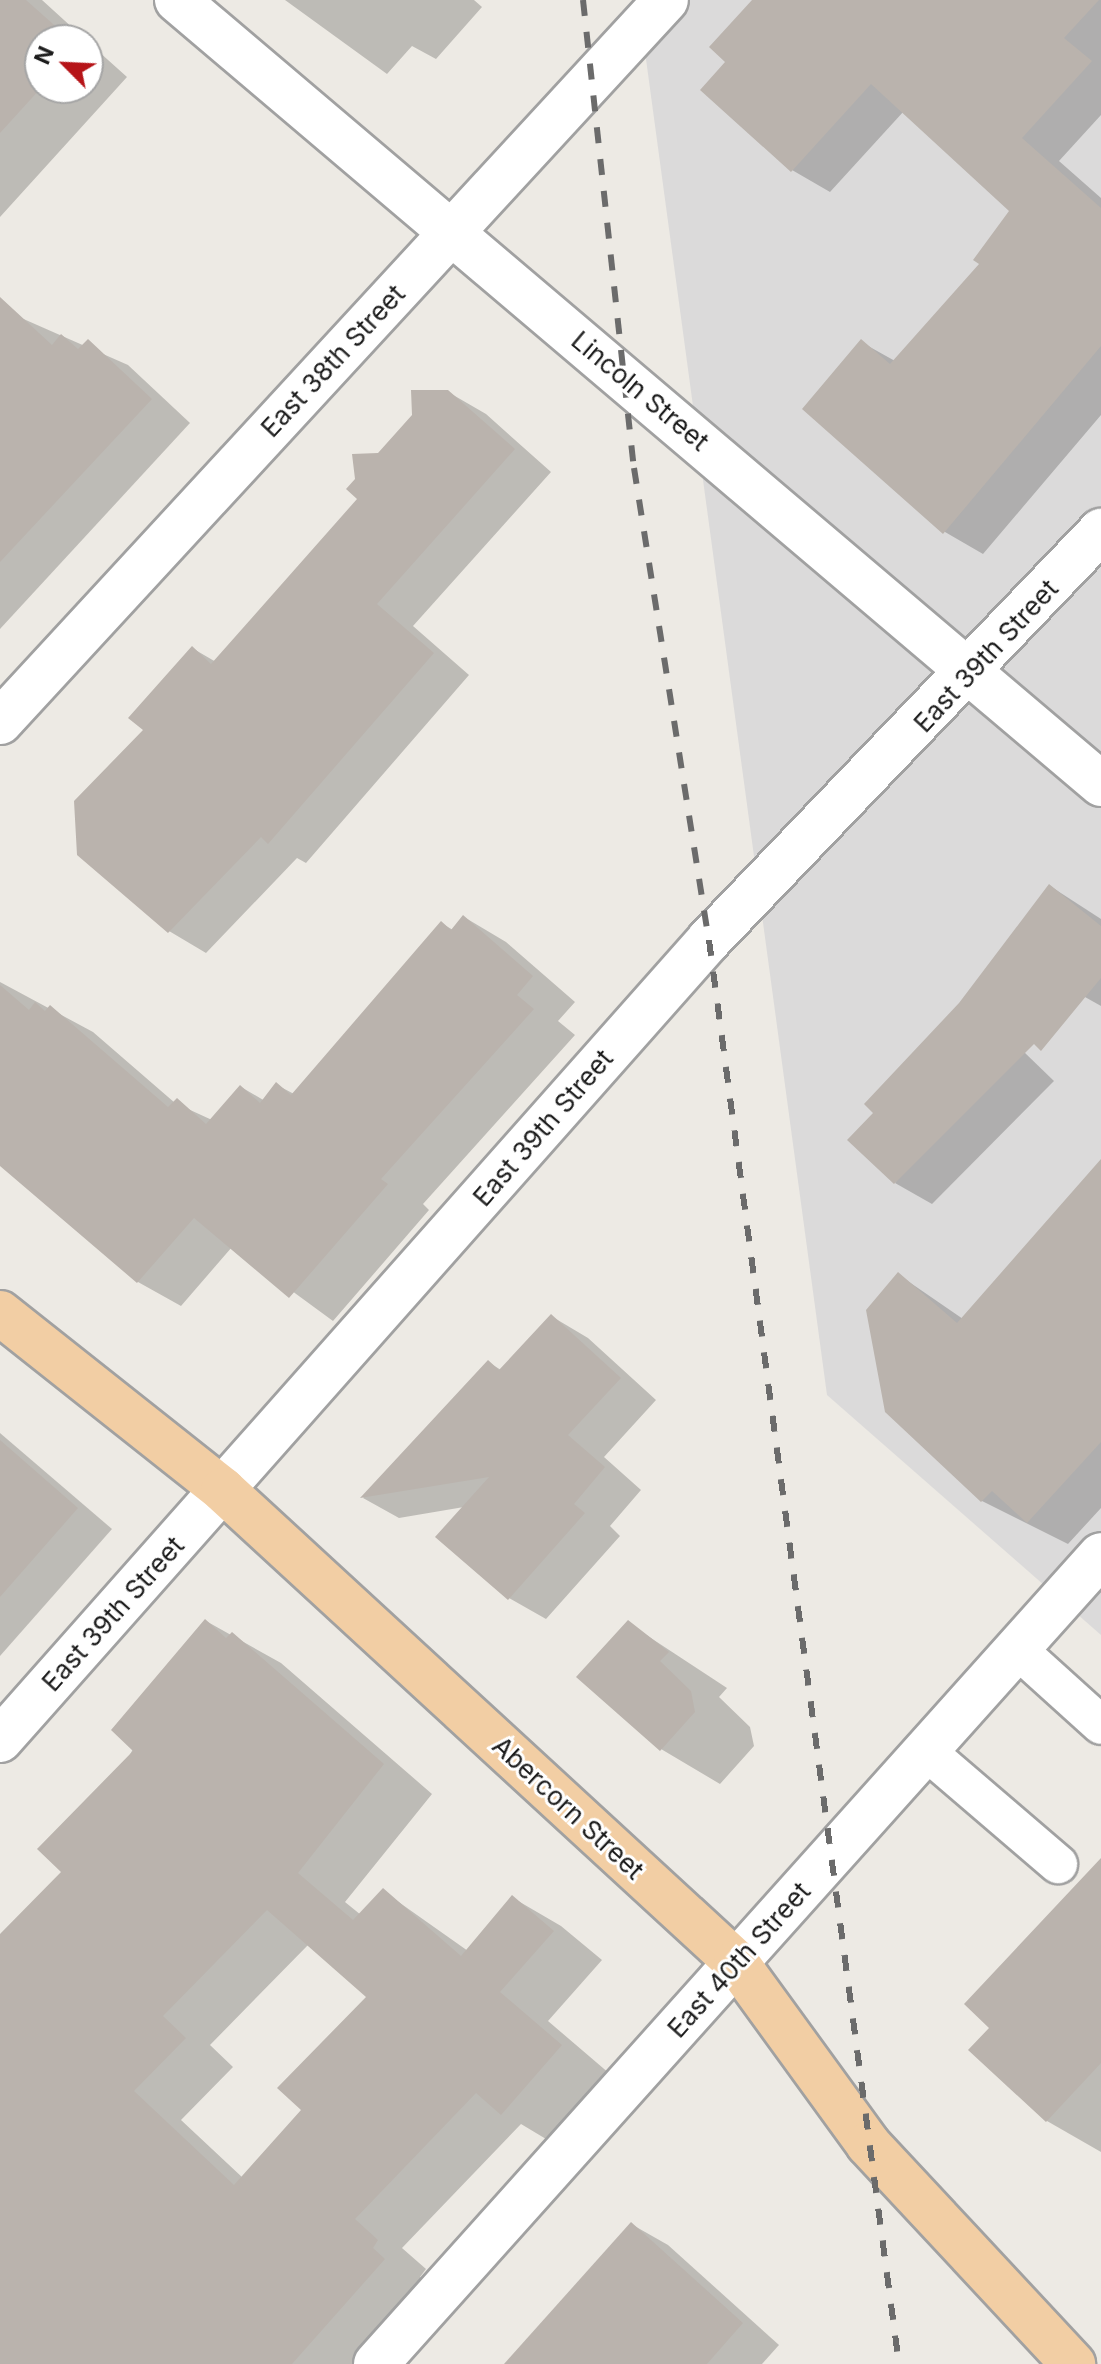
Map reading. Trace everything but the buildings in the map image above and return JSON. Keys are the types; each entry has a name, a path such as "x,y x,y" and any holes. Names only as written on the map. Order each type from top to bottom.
{"main road":[{"name":"Abercorn Street","path":"0,1313 223,1490 736,1962 868,2144 1073,2364"}],"street":[{"name":"Lincoln Street","path":"177,0 973,672 1101,784"},
{"name":"East 38th Street","path":"0,722 666,0"},
{"name":"East 39th Street","path":"0,1740 709,940 973,672 1101,531"},
{"name":"East 40th Street","path":"376,2364 1101,1555"}],"lane":[{"path":"1017,1649 1101,1725"},
{"path":"926,1751 1058,1864"}],"shaded area":[{"path":"638,0 1101,0 1101,1635 827,1395"}],"railway":[{"path":"583,0 634,468 709,940 899,2364"}]}
